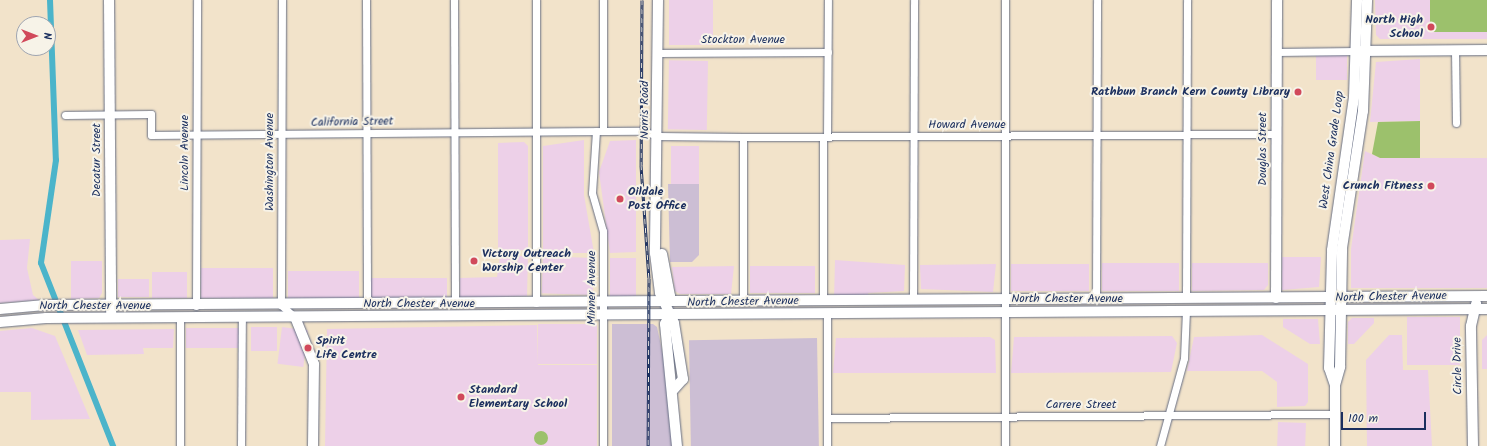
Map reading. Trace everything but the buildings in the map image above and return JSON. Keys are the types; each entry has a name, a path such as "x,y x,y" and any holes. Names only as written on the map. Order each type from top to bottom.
{"main road":[{"name":"Decatur Street","path":"109,0 111,319"},
{"name":"Norris Road","path":"658,0 658,136 655,253 660,293 667,303 669,316 665,324 673,390 677,446"},
{"name":"Douglas Street","path":"1276,298 1277,0"},
{"name":"West China Grade Loop","path":"1357,0 1361,51"},
{"name":"West China Grade Loop","path":"1335,446 1335,385 1329,368 1367,0"},
{"path":"1361,51 1487,50"},
{"path":"1399,309 1446,296"},
{"name":"North Chester Avenue","path":"0,322 46,318 180,319 603,315 669,316 1186,311 1335,304 1446,296 1487,296"},
{"path":"1159,311 1183,303 1186,298"},
{"name":"North Chester Avenue","path":"2,310 73,305 207,306 1186,298 1276,298 1399,309 1487,309"},
{"path":"827,314 829,308 849,301"},
{"path":"1472,309 1474,304 1487,301"},
{"path":"180,319 188,311 207,306"},
{"name":"Circle Drive","path":"1472,309 1473,446"},
{"path":"295,317 314,364 313,446"}],"street":[{"name":"Lincoln Avenue","path":"196,306 197,0"},
{"name":"Washington Avenue","path":"281,305 282,0"},
{"path":"366,0 366,304"},
{"path":"454,0 455,304"},
{"path":"536,0 536,303"},
{"name":"Minner Avenue","path":"603,0 599,131 592,193 603,230 603,446"},
{"path":"823,301 828,0"},
{"path":"913,300 912,136 914,0"},
{"path":"1005,0 1005,446"},
{"path":"1096,299 1097,0"},
{"path":"1186,298 1187,0"},
{"path":"1455,50 1456,123"},
{"path":"1277,52 1361,51"},
{"name":"Stockton Avenue","path":"658,53 828,52"},
{"name":"California Street","path":"65,115 151,114 151,134 196,135 642,131 658,136"},
{"name":"Howard Avenue","path":"658,136 743,138 1276,134"},
{"path":"743,138 743,302"},
{"path":"281,305 295,317"},
{"path":"1160,446 1184,358 1186,311"},
{"path":"827,314 828,446"},
{"path":"242,318 242,446"},
{"path":"180,319 180,446"},
{"name":"Carrere Street","path":"827,418 1335,414"}],"shaded area":[{"path":"669,0 713,0 713,45 669,45"},
{"name":"North High School","path":"1375,0 1487,0 1487,39 1380,39 1376,35"},
{"path":"1316,53 1347,53 1347,80 1316,80"},
{"path":"1420,59 1420,121 1370,122 1376,62"},
{"path":"669,60 708,61 707,130 668,129"},
{"path":"584,140 584,195 594,253 543,253 543,146"},
{"path":"636,140 636,252 610,253 599,172 610,141"},
{"path":"524,142 528,146 528,250 498,251 498,143"},
{"path":"671,146 699,146 699,184 671,184"},
{"path":"1365,151 1380,158 1487,158 1487,288 1351,288 1351,249"},
{"path":"668,184 699,184 699,255 692,262 670,262"},
{"path":"30,239 27,268 33,295 39,300 0,303 0,240"},
{"path":"500,256 528,256 527,296 460,298 460,278 497,277"},
{"path":"543,256 594,258 593,295 542,293"},
{"path":"1282,257 1321,257 1319,287 1282,290"},
{"path":"610,258 636,258 636,296 610,296"},
{"path":"835,260 905,265 904,291 868,293 868,299 834,300"},
{"path":"71,261 102,261 102,293 99,298 71,299"},
{"path":"1102,263 1179,263 1179,291 1102,291"},
{"path":"1192,263 1268,263 1268,285 1264,290 1192,291"},
{"path":"996,264 993,292 921,289 920,265"},
{"path":"1011,264 1089,264 1089,291 1011,291"},
{"path":"734,266 731,294 680,294 675,291 672,267"},
{"path":"750,266 815,266 815,293 750,293"},
{"path":"201,268 273,268 273,298 201,298"},
{"path":"288,271 359,271 359,298 288,298"},
{"path":"152,272 187,272 187,298 152,298"},
{"path":"371,278 447,278 447,298 371,298"},
{"path":"118,279 149,279 149,297 118,297"},
{"path":"1407,317 1460,317 1460,365 1407,365"},
{"path":"1352,318 1374,318 1374,323 1354,344 1348,344 1348,322"},
{"path":"1283,319 1318,319 1320,344 1310,344 1283,327"},
{"path":"538,324 597,324 597,364 538,364"},
{"path":"612,324 653,324 657,327 674,406 674,446 612,446"},
{"name":"Standard Elementary School","path":"537,325 538,365 597,365 597,446 325,446 327,329"},
{"path":"251,327 277,327 277,351 251,351"},
{"path":"282,327 308,330 303,367 277,364"},
{"path":"32,328 55,336 90,419 31,420 31,392 0,392 0,331"},
{"path":"186,328 239,328 239,348 186,348"},
{"path":"174,329 173,348 143,348 144,354 87,355 78,330"},
{"path":"1262,335 1308,364 1308,402 1305,406 1277,407 1277,382 1262,371 1187,371 1194,337"},
{"path":"1389,335 1402,335 1403,370 1428,370 1432,446 1367,446 1366,360"},
{"path":"1487,335 1487,369 1482,369 1482,340"},
{"path":"1172,336 1177,343 1171,372 1011,373 1014,337"},
{"path":"990,337 995,340 996,373 833,373 836,338"},
{"path":"817,338 819,446 691,446 689,340"},
{"path":"1278,422 1306,423 1305,446 1277,446"}],"green space":[{"path":"1430,0 1487,0 1487,32 1430,32"},
{"path":"1420,121 1420,158 1380,158 1372,154 1378,122"},
{"path":"538,431 544,431 548,435 548,441 544,445 538,445 534,441 534,435"}],"waterway":[{"path":"50,0 56,160 41,263 113,446"}],"railway":[{"path":"642,0 641,165 649,278 648,446"}],"place":[{"name":"North High School","path":"1431,27"},
{"name":"Rathbun Branch Kern County Library","path":"1298,92"},
{"name":"Crunch Fitness","path":"1431,186"},
{"name":"Oildale Post Office","path":"620,199"},
{"name":"Victory Outreach Worship Center","path":"474,261"},
{"name":"Spirit Life Centre","path":"308,348"},
{"name":"Standard Elementary School","path":"461,397"}]}
